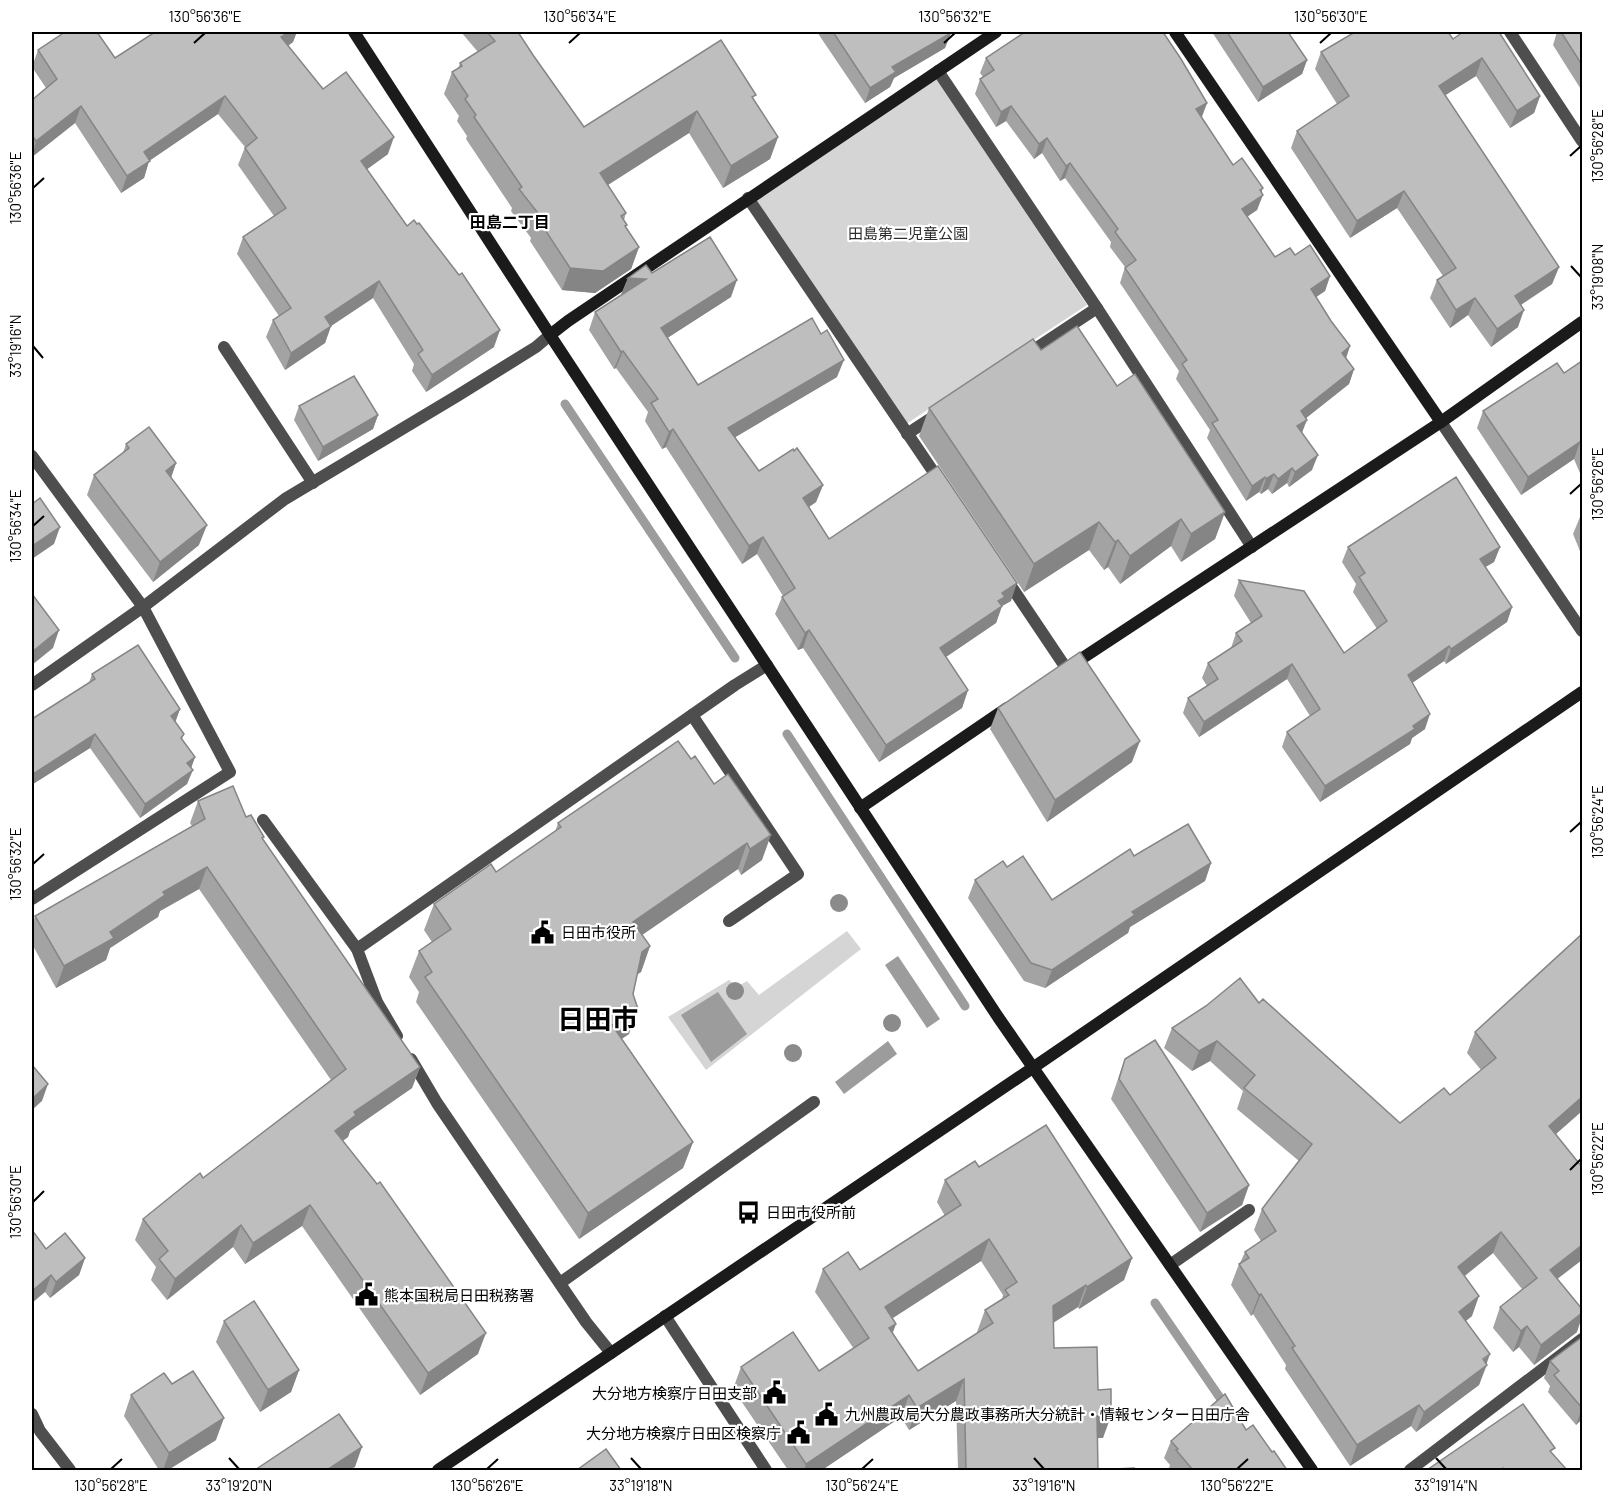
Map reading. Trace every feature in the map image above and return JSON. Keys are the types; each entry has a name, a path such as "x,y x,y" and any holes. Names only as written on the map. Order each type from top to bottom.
{"street":[{"path":"354,32 998,1017 1312,1470"},
{"path":"32,685 144,607 285,499 536,347 568,321 996,32"},
{"path":"1175,32 1582,631"},
{"path":"1510,32 1582,141"},
{"path":"938,71 1097,308 1252,547"},
{"path":"748,198 947,493"},
{"path":"1017,361 1097,308"},
{"path":"1000,571 1061,671 1441,422 1582,322"},
{"path":"224,347 313,483"},
{"path":"908,434 947,408"},
{"path":"32,456 144,607 230,772 32,899"},
{"path":"357,949 767,665"},
{"path":"438,1470 1034,1067 1582,692"},
{"path":"860,808 1018,700"},
{"path":"692,715 798,874 729,921"},
{"path":"263,820 357,949 377,1002 437,1103 560,1283 611,1353"},
{"path":"560,1283 814,1102"},
{"path":"1170,1265 1249,1210"},
{"path":"665,1316 766,1470"},
{"path":"1410,1470 1582,1339"},
{"path":"32,1414 45,1437 70,1470"}],"green space":[{"name":"田島第二児童公園","path":"936,77 1087,305 906,424 754,199"},
{"path":"847,931 861,949 706,1070 668,1017 729,980 737,987 747,981 759,995"}],"shaded area":[{"path":"898,956 940,1019 927,1028 885,965"},
{"path":"718,992 747,1034 711,1062 681,1015"},
{"path":"888,1041 897,1054 844,1094 835,1082"}],"building":[{"path":"65,32 97,32 115,58 155,32 289,32 281,37 323,89 346,72 394,137 361,161 407,226 414,220 417,224 419,223 459,275 462,273 500,330 432,375 418,354 423,350 379,281 325,317 331,326 291,353 273,320 291,308 243,237 286,208 245,148 257,138 225,96 144,152 150,161 127,176 81,106 36,141 32,135 32,100 57,79 38,50"},
{"path":"487,32 518,32 584,127 721,40 756,95 752,97 778,137 731,166 697,111 600,173 626,213 621,216 639,247 603,271 570,268 538,219 541,217 519,189 522,187 474,117 476,115 465,99 468,96 452,72 462,66 460,63 495,41"},
{"path":"833,32 951,33 892,67 896,72 870,88"},
{"path":"1025,32 1163,32 1207,103 1196,109 1233,165 1242,158 1263,188 1260,190 1263,195 1242,209 1275,257 1290,248 1295,255 1310,245 1330,276 1311,289 1350,346 1342,353 1354,369 1301,411 1307,420 1297,426 1318,455 1295,472 1292,468 1278,479 1274,474 1252,486 1212,423 1218,420 1182,364 1187,360 1125,268 1136,260 1115,232 1118,229 1070,163 1066,166 1047,138 1039,144 1011,106 1001,112 980,79 994,70 986,58"},
{"path":"1227,32 1288,32 1307,60 1263,87"},
{"path":"1355,32 1448,32 1453,39 1463,32 1499,32 1540,96 1517,111 1482,58 1439,86 1559,267 1515,296 1524,310 1497,329 1475,298 1456,310 1437,280 1456,268 1404,191 1357,221 1297,131 1349,96 1321,52"},
{"path":"1561,32 1582,32 1582,65"},
{"path":"710,237 737,280 661,328 698,385 812,318 821,334 827,330 844,360 728,428 759,471 797,448 823,485 803,498 829,539 938,466 1017,583 1002,593 1005,597 998,601 1002,606 940,648 968,690 886,745 809,630 805,633 782,597 795,588 763,537 749,546 673,429 669,432 651,403 658,399 623,351 621,352 595,312 646,279 628,278 646,265 652,273"},
{"path":"1077,326 1117,386 1135,374 1225,512 1191,534 1181,519 1130,556 1118,540 1115,542 1099,522 1034,564 929,408 1033,339 1041,350"},
{"path":"1582,361 1582,447 1580,442 1528,477 1483,411 1557,363 1564,373"},
{"path":"354,376 378,415 323,447 299,406"},
{"path":"149,427 176,463 166,471 207,525 160,562 94,475 129,448 126,444"},
{"path":"1456,477 1500,547 1480,559 1512,607 1451,649 1449,646 1408,675 1430,714 1413,726 1415,729 1325,786 1287,732 1320,709 1292,664 1204,722 1188,698 1218,679 1208,663 1242,641 1236,633 1262,616 1239,580 1304,591 1344,653 1387,621 1359,577 1365,573 1348,547"},
{"path":"40,498 60,527 32,546 32,504"},
{"path":"32,594 59,630 32,652"},
{"path":"138,645 180,709 171,716 184,734 181,738 195,757 187,763 193,770 145,804 95,734 33,774 35,778 32,780 32,719 95,679 92,674"},
{"path":"1080,652 1140,741 1055,800 998,708"},
{"path":"678,741 691,759 695,756 714,784 728,774 771,835 750,849 747,843 633,922 650,946 642,952 633,994 638,1009 612,1025 693,1142 588,1213 425,977 432,972 419,951 451,929 434,904 491,864 496,872 561,827 558,823"},
{"path":"233,786 246,817 251,815 264,837 262,838 420,1067 354,1112 356,1115 335,1131 377,1184 380,1182 486,1333 428,1373 310,1205 253,1243 241,1225 175,1279 159,1259 168,1251 143,1219 200,1173 203,1178 346,1069 207,867 163,892 165,895 110,932 114,938 64,966 35,916 205,819 198,801"},
{"path":"1188,824 1211,863 1132,912 1135,915 1052,970 1031,963 975,880 1003,861 1007,867 1023,856 1052,900 1130,849 1134,856"},
{"path":"1582,934 1582,1097 1549,1126 1582,1167 1582,1245 1550,1270 1582,1309 1582,1313 1541,1345 1527,1326 1521,1331 1500,1307 1537,1278 1501,1232 1458,1267 1479,1296 1459,1312 1490,1354 1483,1359 1487,1365 1424,1412 1419,1405 1357,1445 1292,1348 1295,1346 1239,1264 1249,1258 1245,1252 1276,1231 1262,1209 1312,1144 1244,1088 1255,1075 1217,1041 1199,1051 1172,1028 1206,1006 1240,978 1259,1003 1263,999 1400,1123 1444,1088 1450,1095 1496,1058 1475,1032"},
{"path":"1155,1040 1249,1185 1207,1213 1119,1079 1125,1059"},
{"path":"32,1065 48,1084 32,1099"},
{"path":"1046,1125 1132,1258 1053,1306 1054,1348 1097,1347 1098,1390 1111,1389 1111,1416 1097,1416 1098,1470 966,1470 964,1379 917,1408 909,1395 806,1464 741,1367 793,1332 819,1371 869,1338 823,1269 848,1252 860,1270 961,1205 945,1180 975,1161 979,1167","holes":["989,1239 1017,1282 1005,1290 1009,1295 985,1310 993,1323 918,1371 889,1328 896,1324 885,1307"]},
{"path":"32,1230 46,1249 65,1233 85,1258 56,1282 51,1275 32,1291"},
{"path":"254,1301 299,1370 268,1390 224,1321"},
{"path":"1582,1337 1582,1408 1554,1375 1559,1371 1550,1361"},
{"path":"193,1371 224,1418 169,1453 131,1395 164,1373 172,1384"},
{"path":"1225,1394 1246,1430 1253,1425 1287,1470 1193,1470 1176,1450 1178,1449 1171,1441"},
{"path":"1523,1404 1555,1448 1550,1451 1567,1470 1505,1470 1503,1468 1500,1470 1427,1470"},
{"path":"339,1414 362,1447 327,1470 255,1470"},
{"path":"606,1449 621,1470 577,1470"},
{"path":"1134,1468 1134,1470 1098,1470"}],"waterway":[{"path":"565,404 735,658"},
{"path":"787,734 965,1006"},
{"path":"1155,1303 1227,1408"}],"place":[{"name":"日田市役所","path":"543,932"},
{"name":"日田市役所前","path":"748,1212"},
{"name":"熊本国税局日田税務署","path":"366,1295"},
{"name":"大分地方検察庁日田支部","path":"775,1393"},
{"name":"九州農政局大分農政事務所大分統計・情報センター日田庁舎","path":"827,1414"},
{"name":"大分地方検察庁日田区検察庁","path":"799,1433"}],"district":[{"name":"田島二丁目","path":"510,221"},
{"name":"日田市","path":"598,1018"}]}
